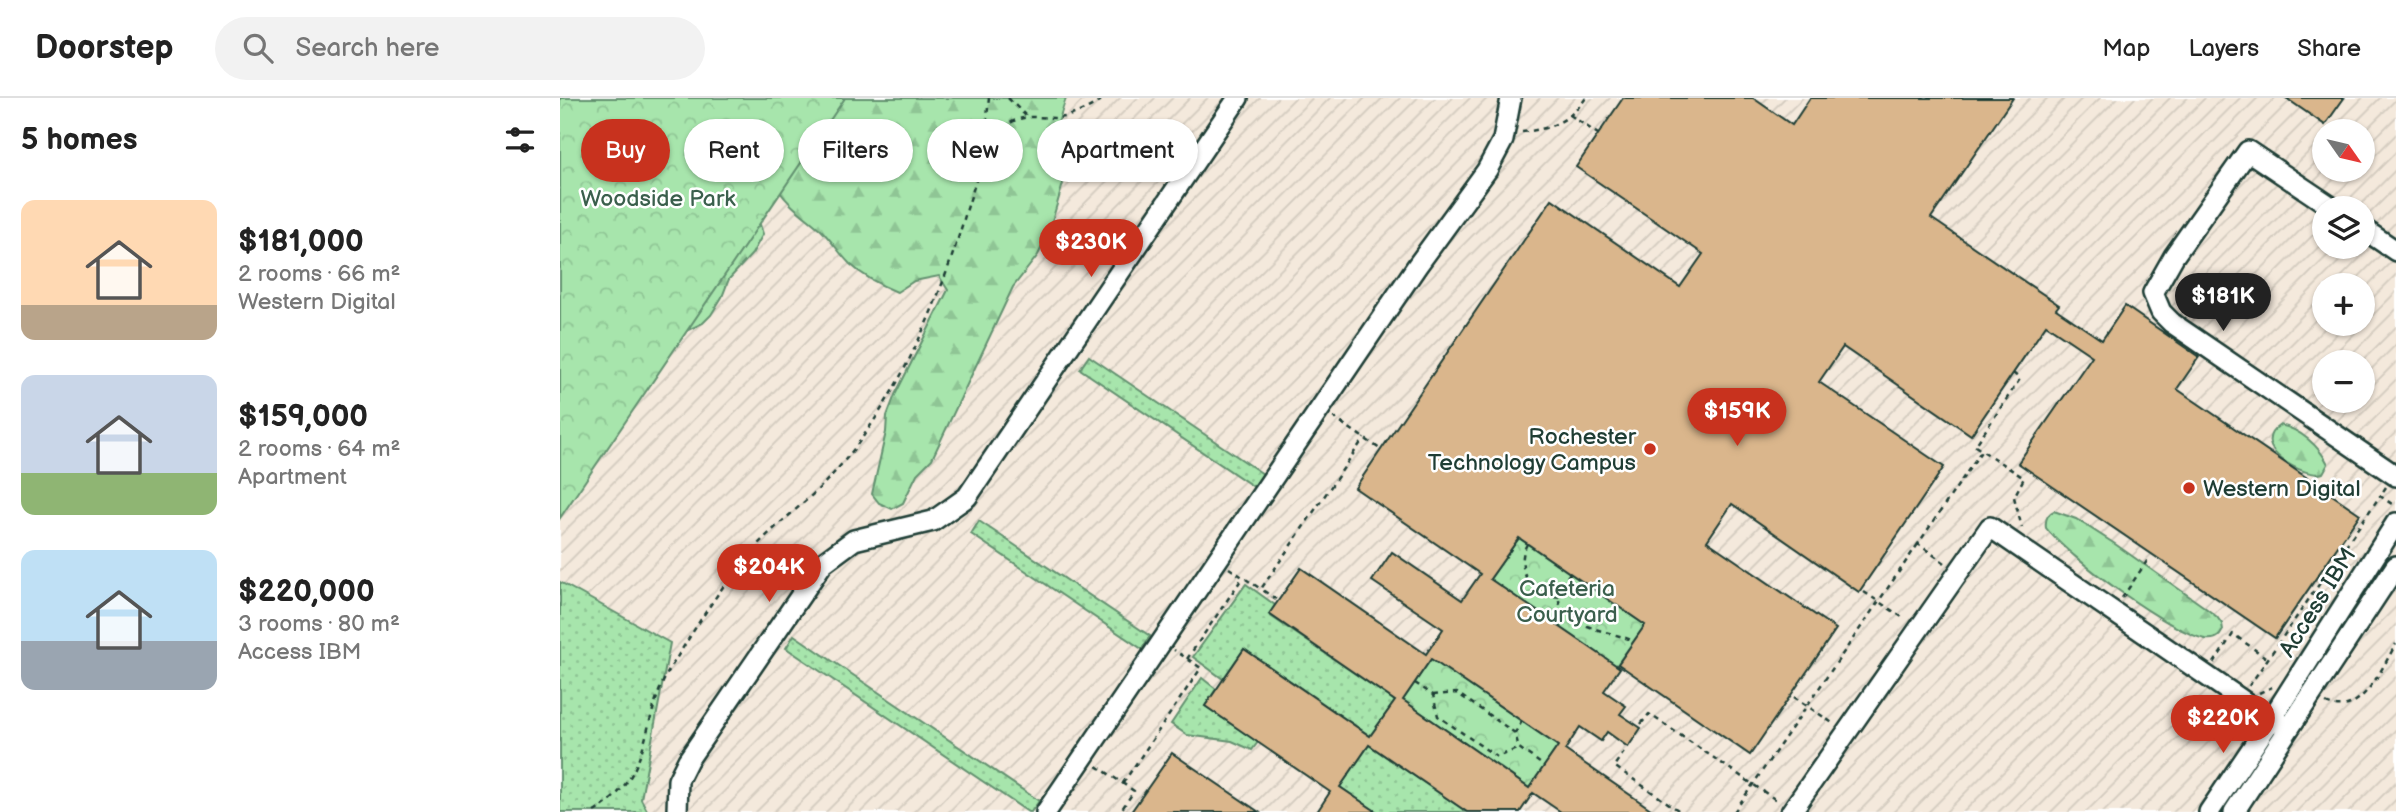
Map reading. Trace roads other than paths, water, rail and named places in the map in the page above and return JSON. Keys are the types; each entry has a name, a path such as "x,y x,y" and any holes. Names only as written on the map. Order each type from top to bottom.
{"street":[{"path":"677,812 678,780 688,760 822,563 855,540 933,521 967,497 1238,98"},
{"path":"1046,812 1417,266 1487,170 1503,140 1511,98"},
{"path":"2315,196 2248,151 2159,280 2153,293 2156,303 2172,323 2396,476"},
{"path":"2375,237 2396,251"},
{"name":"Access IBM","path":"2234,812 2280,723 2396,523"},
{"path":"1791,811 1990,527 2280,723"},
{"name":"Access IBM","path":"2209,812 2280,723 2396,567"}],"place":[{"name":"Rochester Technology Campus","path":"1650,449"},
{"name":"Western Digital","path":"2189,488"}],"park label":[{"name":"Woodside Park","path":"658,198"},
{"name":"Cafeteria Courtyard","path":"1567,601"}]}
